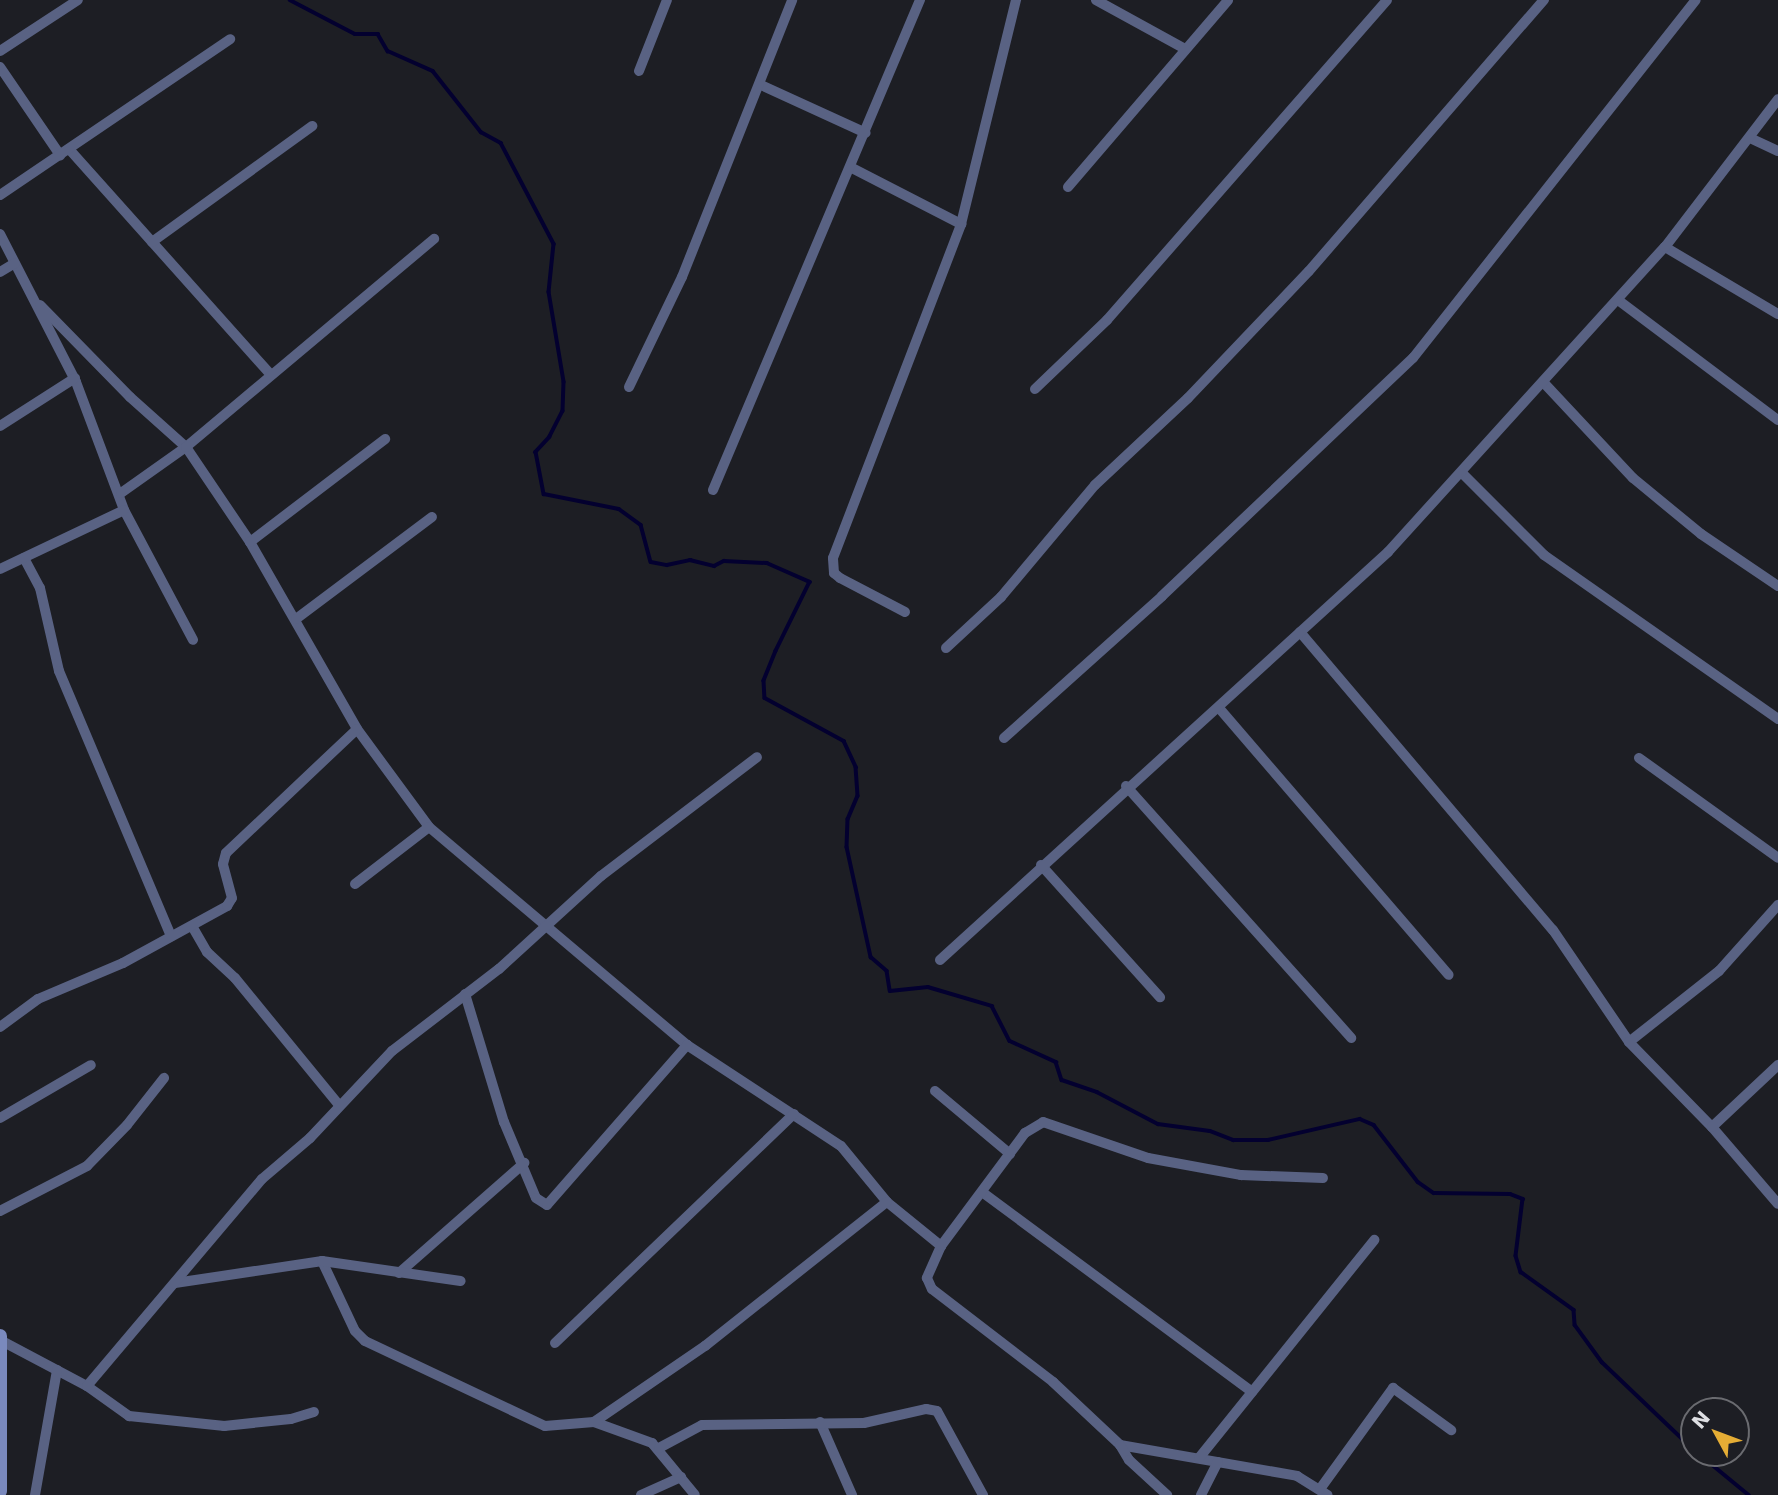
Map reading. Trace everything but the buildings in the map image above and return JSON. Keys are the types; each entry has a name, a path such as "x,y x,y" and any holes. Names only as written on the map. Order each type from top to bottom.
{"street":[{"path":"0,51 78,0"},
{"path":"639,71 667,0"},
{"path":"629,387 682,277 761,85 792,0"},
{"path":"713,490 852,167 920,0"},
{"path":"905,612 840,578 832,565 961,224 1016,0"},
{"path":"1096,0 1185,49"},
{"path":"1068,187 1227,0"},
{"path":"1035,390 1107,320 1387,0"},
{"path":"946,648 1001,597 1095,485 1283,299 1544,0"},
{"path":"1004,738 1162,596 1413,358 1696,0"},
{"path":"0,195 230,39"},
{"path":"0,67 64,152 152,242 269,373"},
{"path":"761,85 866,133"},
{"path":"940,961 1126,786 1219,708 1463,474 1665,247 1751,138 1778,99"},
{"path":"152,242 312,126"},
{"path":"1751,138 1778,151"},
{"path":"852,167 961,224"},
{"path":"0,234 40,305 75,379 121,493 124,510 193,640"},
{"path":"121,493 186,446 269,373 434,239"},
{"path":"1665,247 1778,314"},
{"path":"0,272 15,263"},
{"path":"1618,300 1778,420"},
{"path":"40,305 130,397 186,446 250,542 358,729 429,827 687,1045 841,1146 887,1202 941,1247"},
{"path":"0,426 75,379"},
{"path":"1544,383 1633,478 1701,534 1778,586"},
{"path":"250,542 385,439"},
{"path":"1463,474 1545,555 1778,719"},
{"path":"0,569 124,510"},
{"path":"296,619 432,517"},
{"path":"24,558 40,588 59,671 171,936"},
{"path":"1300,632 1553,930 1629,1042 1712,1127 1776,1199"},
{"path":"1219,708 1449,975"},
{"path":"0,1027 38,999 192,926 230,903 226,853 358,729"},
{"path":"87,1386 262,1179 392,1052 546,926 601,876 757,757"},
{"path":"1639,758 1778,858"},
{"path":"1126,786 1351,1038"},
{"path":"355,884 429,827"},
{"path":"1041,866 1160,997"},
{"path":"1629,1042 1719,971 1778,905"},
{"path":"192,926 212,958 235,978 340,1105"},
{"path":"465,994 497,1104 524,1163 536,1198 547,1205 687,1045"},
{"path":"0,1118 91,1065"},
{"path":"1712,1127 1778,1065"},
{"path":"0,1211 87,1166 127,1125 164,1078"},
{"path":"935,1091 1010,1154"},
{"path":"555,1343 794,1114"},
{"path":"1167,1495 1129,1460 1120,1445 1053,1382 932,1289 928,1278 941,1247 1025,1133 1042,1122 1147,1158 1241,1175 1323,1178"},
{"path":"399,1273 524,1163"},
{"path":"982,1192 1252,1392"},
{"path":"594,1422 705,1346 887,1202"},
{"path":"1199,1458 1374,1240"},
{"path":"175,1283 322,1261 461,1281"},
{"path":"322,1261 355,1331 365,1341 545,1426 594,1422 659,1448 695,1495"},
{"path":"0,1491 0,1338 87,1386 129,1416 224,1426 292,1419 314,1412"},
{"path":"35,1495 57,1370"},
{"path":"1120,1445 1297,1476 1324,1492 1393,1388 1451,1430"},
{"path":"659,1448 702,1425 864,1423 926,1409 937,1412 983,1495"},
{"path":"820,1422 852,1495"},
{"path":"1201,1495 1218,1462"},
{"path":"640,1495 681,1477"}],"waterway":[{"path":"290,0 355,34 378,34 388,51 433,71 481,132 501,143 554,244 549,292 564,382 563,411 550,437 536,452 544,494 619,509 641,525 651,562 667,565 690,560 714,566 724,561 767,563 810,582 764,681 765,698 844,741 856,767 858,796 848,819 847,847 871,957 887,971 890,991 928,987 992,1006 1010,1041 1056,1062 1062,1080 1097,1092 1158,1124 1210,1131 1233,1140 1268,1140 1360,1119 1374,1125 1418,1182 1434,1193 1510,1194 1523,1199 1516,1256 1521,1272 1574,1310 1575,1325 1602,1362 1680,1437"},
{"path":"1715,1467 1749,1495"}]}
